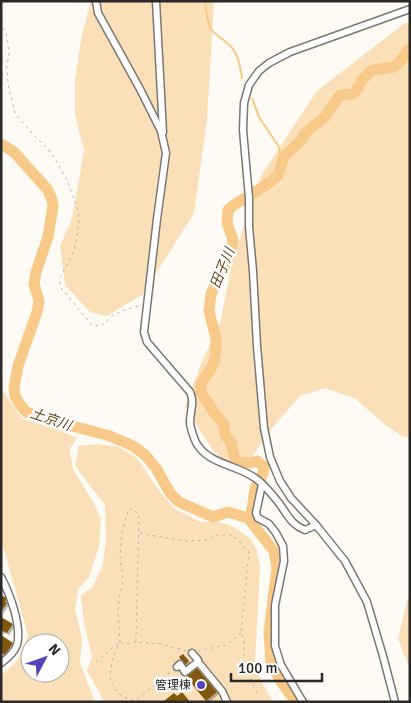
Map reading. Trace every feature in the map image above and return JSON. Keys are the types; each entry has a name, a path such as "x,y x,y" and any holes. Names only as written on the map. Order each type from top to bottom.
{"street":[{"path":"96,1 98,13 161,131 166,152 144,335 147,342 190,392 193,400 190,423 197,446 211,458 236,468 260,482 280,504 290,520 298,527 305,530 316,525"},
{"path":"156,1 164,141"},
{"path":"395,702 367,602 345,561 291,498 280,482 270,457 264,428 243,130 244,103 249,85 259,71 269,63 290,52 410,10"},
{"path":"260,482 256,513 258,518 269,524 283,546 284,561 275,605 275,646 281,665 303,702"},
{"path":"1,577 14,610 18,636 14,652 1,663"},
{"path":"192,653 222,691 227,702"},
{"path":"177,666 180,664 185,672 198,662"}],"path":[{"path":"1,22 8,44 8,84 15,113 54,157 78,210 79,224 74,250 60,278 61,288 92,325 101,326 112,316 122,311 147,304"},
{"path":"136,642 139,514 129,508 122,531 120,560 123,580 118,614 120,641 113,657 110,676 111,683 120,694 135,701 177,666"},
{"path":"139,532 186,541 207,540 217,535 234,535 250,552 240,633 244,639 244,661 258,696"},
{"path":"120,641 124,644 136,642 163,644 192,653 226,645 240,633"},
{"path":"96,662 120,641"}],"shaded area":[{"path":"91,1 214,1 207,120 194,213 143,294 107,316 90,312 65,285 60,246 72,219 84,150 75,115 75,80 82,34"},
{"path":"410,22 410,438 402,436 383,423 356,399 325,388 300,396 272,428 253,455 235,471 212,449 185,407 201,364 221,320 233,258 262,174 317,91 405,23"},
{"path":"1,388 22,419 52,427 77,438 69,450 74,471 101,519 99,546 89,577 78,589 75,610 82,638 80,663 95,702 1,702 1,675 17,661 20,654 20,683 70,683 70,633 27,633 1,539"},
{"path":"97,444 119,447 137,458 160,492 175,509 201,522 217,522 230,525 250,538 257,551 260,568 255,659 260,679 273,702 105,702 87,671 92,657 84,622 81,595 92,588 103,565 106,540 105,505 75,466 79,446"},
{"path":"410,589 410,669 398,639"}],"building":[{"path":"1,595 7,598 5,602 7,603 1,612"},
{"path":"1,617 13,624 7,633 3,631 1,633"},
{"path":"1,635 13,643 5,655 1,653"},
{"path":"183,654 189,661 185,665 179,657"},
{"name":"管理棟","path":"197,668 217,692 206,701 186,677"},
{"path":"182,692 190,702 164,701 174,693 177,696"}],"waterway":[{"path":"205,1 211,29 236,54 242,78"},
{"name":"田子川","path":"248,518 252,512 254,493 263,474 264,467 257,461 249,463 238,462 234,457 231,442 225,435 224,425 201,392 201,384 214,363 216,349 216,339 209,311 211,294 230,255 233,240 227,223 228,210 278,175 284,156 301,141 305,133 325,117 341,95 355,92 363,79 372,70 394,67 410,49"},
{"path":"252,98 259,117 279,147 283,159"},
{"name":"土京川","path":"1,144 14,152 48,190 53,206 48,237 36,272 34,284 39,301 37,312 18,366 14,387 15,396 19,403 26,412 110,436 133,446 145,455 156,468 170,493 179,502 213,517 228,512 248,518"},
{"name":"田子川","path":"248,518 274,551 277,568 269,632 271,663 282,683 296,702"}],"place":[{"name":"管理棟","path":"201,685"}]}
